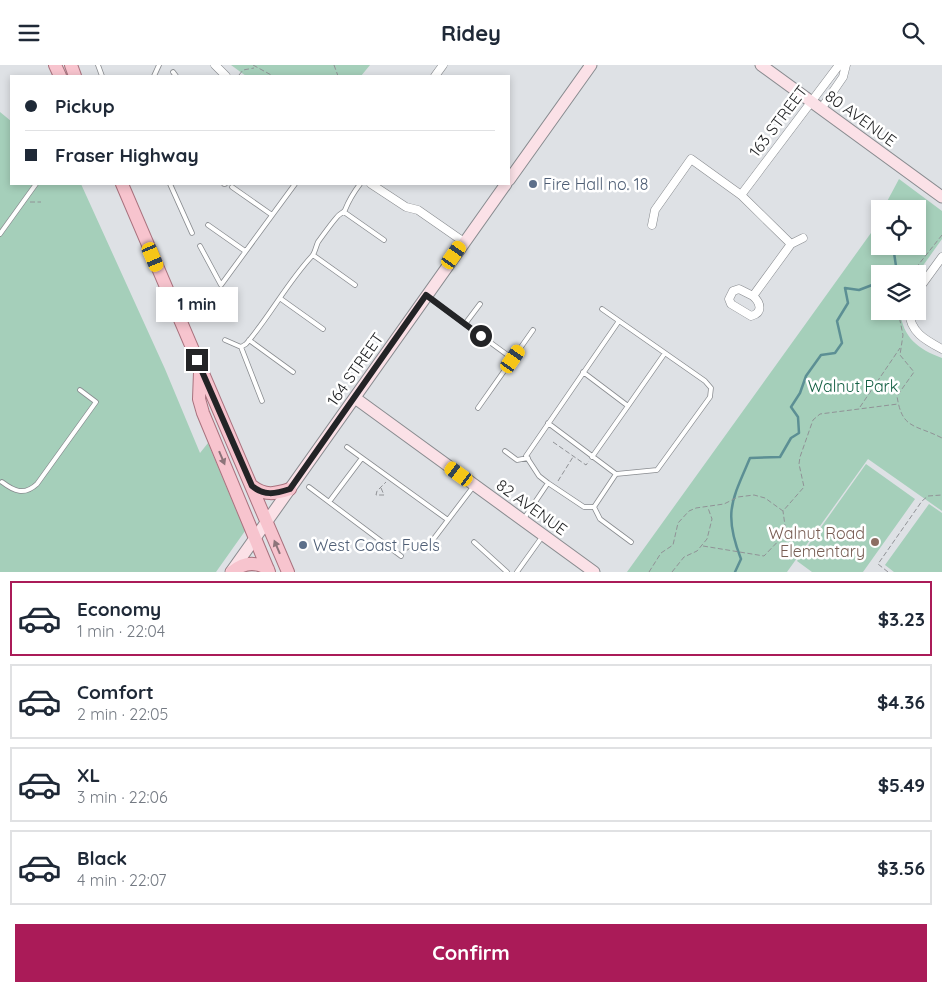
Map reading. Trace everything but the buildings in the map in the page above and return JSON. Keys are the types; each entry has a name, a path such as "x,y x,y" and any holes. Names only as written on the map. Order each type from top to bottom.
{"main road":[{"path":"122,185 288,572"},
{"path":"197,360 200,375 199,399 203,413 269,570"},
{"path":"252,486 266,493 290,489"},
{"path":"232,572 243,565 250,564 261,565 269,570"}],"street":[{"path":"215,65 225,75"},
{"path":"510,178 591,65"},
{"name":"80 AVENUE","path":"761,65 942,197"},
{"name":"163 STREET","path":"741,195 839,65"},
{"name":"163 STREET","path":"821,109 843,77 846,65"},
{"path":"652,225 655,210 691,159 741,195 791,244"},
{"path":"373,185 406,207 420,211 464,242"},
{"name":"164 STREET","path":"232,572 505,185"},
{"path":"753,296 791,244 803,238"},
{"path":"926,279 942,257"},
{"path":"912,320 916,332 941,349"},
{"name":"82 AVENUE","path":"354,398 594,572"}],"lane":[{"path":"0,234 35,185"},
{"path":"170,185 192,233"},
{"path":"200,246 221,285 294,185"},
{"path":"241,347 249,340 275,303 281,299 284,290 304,263 313,255 318,243 335,219 344,212 348,201 359,185"},
{"path":"232,187 272,215"},
{"path":"344,212 384,240"},
{"path":"208,225 245,251"},
{"path":"313,255 355,285"},
{"path":"426,295 513,359"},
{"path":"281,299 324,329"},
{"path":"465,324 480,304"},
{"path":"548,423 592,458 616,474 657,470 710,397 711,388 706,381 602,309"},
{"path":"594,507 584,507 538,476 526,455 619,321"},
{"path":"478,407 533,330"},
{"path":"224,340 241,347 262,401"},
{"path":"249,340 293,372"},
{"path":"592,458 665,353"},
{"path":"583,372 628,406"},
{"path":"1,482 21,492 29,490 37,484 96,401 80,390"},
{"path":"347,447 448,519"},
{"path":"505,451 517,461 528,458"},
{"path":"329,502 362,458"},
{"path":"594,507 616,474"},
{"path":"523,520 548,483"},
{"path":"426,549 474,485"},
{"path":"309,487 401,556"},
{"path":"594,507 600,519 631,542"},
{"path":"517,572 543,535"},
{"path":"474,543 507,572"}],"path":[{"path":"253,65 272,75"},
{"path":"240,75 243,70 255,67"},
{"path":"30,203 41,202"},
{"path":"918,265 942,235"},
{"path":"900,320 903,335 900,355 914,372 897,395 900,413 907,422 942,438"},
{"path":"859,409 900,348"},
{"path":"703,545 733,549 758,557 768,554 786,533 784,511 804,487 799,464 810,424 820,414 898,404"},
{"path":"553,442 586,465 592,458"},
{"path":"557,481 573,456"},
{"path":"381,488 389,477"},
{"path":"649,572 661,553 673,545 675,531 682,517 696,508 724,505 738,497 754,495 765,498 784,511"},
{"path":"888,572 878,564 922,501 928,496 942,495"},
{"path":"672,572 684,557 703,545 711,528 712,519 707,507"},
{"path":"401,556 413,546 425,551 426,549"}],"green space":[{"path":"231,65 370,65 362,75 245,75"},
{"path":"0,112 10,120 10,185 81,185 165,369 200,453 208,443 245,531 216,572 0,572"},
{"name":"Walnut Park","path":"899,179 942,211 942,239 923,265 871,265 871,320 902,320 904,328 913,341 926,351 942,358 942,511 868,459 787,572 627,572 871,233 871,255 926,255 926,200 888,200"},
{"path":"866,464 915,499 863,572 812,572 797,561"},
{"path":"929,504 942,513 942,572 894,572 885,565"}],"waterway":[{"path":"894,255 896,265"},
{"path":"735,572 741,559 732,530 732,507 738,485 750,458 780,457 791,438 799,433 798,417 791,407 800,393 806,376 821,355 835,353 842,343 837,321 848,303 845,288 859,290 871,285"}],"place":[{"name":"Fire Hall no. 18","path":"533,184"},
{"name":"Walnut Road Elementary","path":"875,542"},
{"name":"West Coast Fuels","path":"303,545"}],"route":[{"path":"197,360 252,486 257,491 272,494 290,489 426,295 481,336"}]}
